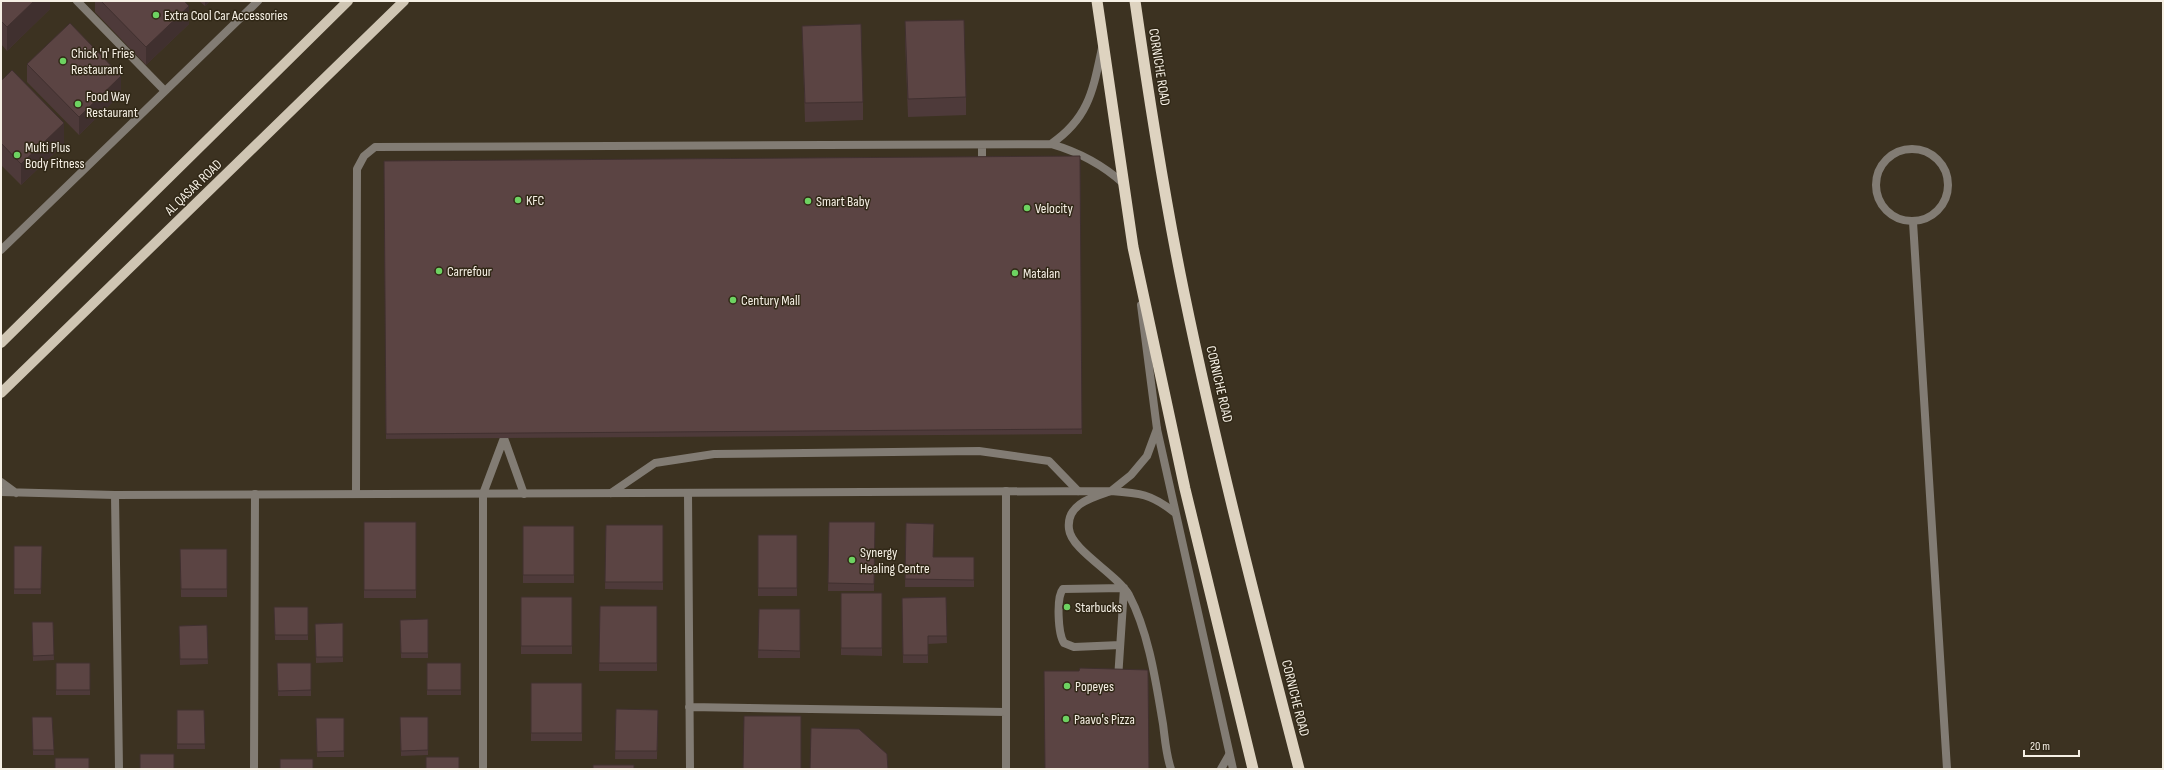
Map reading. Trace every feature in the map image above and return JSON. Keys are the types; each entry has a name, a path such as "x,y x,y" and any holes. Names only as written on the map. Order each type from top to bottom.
{"highway":[{"path":"1097,1 1133,247 1185,489 1253,769"},
{"name":"CORNICHE ROAD","path":"1134,1 1150,105 1184,293 1237,529 1299,769"}],"main road":[{"name":"AL QASAR ROAD","path":"1,343 348,1"},
{"name":"AL QASAR ROAD","path":"1,392 404,1"}],"street":[{"path":"77,1 164,91"},
{"path":"1,250 258,1"},
{"path":"1051,144 1070,130 1084,111 1091,94 1103,44"},
{"path":"356,494 358,169 364,156 375,147 1051,144 1067,149 1098,163 1124,184"},
{"path":"982,145 982,162"},
{"path":"1918,149 1932,154 1943,165 1949,180 1948,195 1940,209 1928,218 1913,222 1899,219 1887,211 1879,200 1876,185 1879,170 1888,158 1902,150 1918,149"},
{"path":"1913,222 1947,769"},
{"path":"1133,247 1157,429 1174,512 1233,769"},
{"path":"1157,429 1147,456 1132,475 1111,491 1088,498 1077,506 1068,517 1068,530 1073,540 1090,558 1116,578 1129,595 1150,655 1171,769"},
{"path":"483,769 483,494 504,438 524,494"},
{"path":"611,493 655,462 714,454 978,451 1049,461 1078,491"},
{"path":"1,482 17,494"},
{"path":"1006,491 1006,769"},
{"path":"1,492 17,494 115,495 1111,491 1137,493 1157,499 1174,512"},
{"path":"688,493 690,769"},
{"path":"254,494 254,769"},
{"path":"115,495 119,769"},
{"path":"1120,645 1074,647 1064,643 1059,631 1060,595 1066,588 1124,588"},
{"path":"1118,679 1124,588"},
{"path":"689,707 1006,712"},
{"path":"1221,769 1229,755"}],"building":[{"path":"1,1 34,1 7,27 1,21"},
{"path":"101,1 184,1 189,6 146,47"},
{"path":"964,20 966,97 908,99 905,21"},
{"path":"70,23 121,76 79,117 27,64"},
{"path":"861,24 863,102 805,103 802,26"},
{"path":"12,70 64,123 21,164 1,143 1,81"},
{"name":"Century Mall","path":"1080,156 1082,429 386,434 384,161"},
{"path":"364,522 416,522 416,590 364,590"},
{"name":"Synergy Healing Centre","path":"829,522 875,522 874,584 828,583"},
{"path":"906,523 934,524 933,557 974,557 974,580 905,579"},
{"path":"606,525 663,525 663,582 605,582"},
{"path":"523,526 574,526 574,575 523,575"},
{"path":"758,535 797,535 797,588 758,588"},
{"path":"14,546 42,546 41,589 14,589"},
{"path":"180,549 227,549 227,589 181,589"},
{"path":"841,593 882,593 882,648 841,648"},
{"path":"521,597 572,597 572,646 521,646"},
{"path":"946,597 947,636 928,636 928,655 903,655 902,598"},
{"path":"600,606 657,606 657,663 599,663"},
{"path":"274,607 308,607 308,635 275,635"},
{"path":"759,609 800,609 800,651 758,650"},
{"path":"428,619 428,653 401,653 400,620"},
{"path":"32,622 53,622 54,655 33,656"},
{"path":"343,623 343,657 316,657 315,624"},
{"path":"207,625 208,659 180,659 179,626"},
{"path":"56,663 90,663 90,690 56,690"},
{"path":"277,663 311,663 311,690 278,691"},
{"path":"427,663 461,663 461,690 427,690"},
{"path":"1080,668 1148,670 1149,769 1045,769 1044,671 1079,671"},
{"path":"531,683 582,683 582,733 531,733"},
{"path":"616,709 658,710 657,751 615,751"},
{"path":"177,710 204,710 205,744 177,744"},
{"path":"744,716 801,716 801,769 743,769"},
{"path":"32,717 52,717 54,750 33,750"},
{"path":"400,717 428,717 428,750 401,751"},
{"path":"316,718 344,718 344,751 317,752"},
{"path":"811,728 859,729 887,754 888,769 810,769"},
{"path":"140,754 174,754 174,769 140,769"},
{"path":"426,757 459,757 459,769 426,769"},
{"path":"55,758 89,758 89,769 55,769"},
{"path":"280,759 313,759 313,769 280,769"},
{"path":"593,765 634,765 634,769 593,769"}],"place":[{"name":"Extra Cool Car Accessories","path":"156,15"},
{"name":"Chick 'n' Fries Restaurant","path":"63,61"},
{"name":"Food Way Restaurant","path":"78,104"},
{"name":"Multi Plus Body Fitness","path":"17,155"},
{"name":"KFC","path":"518,200"},
{"name":"Smart Baby","path":"808,201"},
{"name":"Velocity","path":"1027,208"},
{"name":"Carrefour","path":"439,271"},
{"name":"Matalan","path":"1015,273"},
{"name":"Century Mall","path":"733,300"},
{"name":"Synergy Healing Centre","path":"852,560"},
{"name":"Starbucks","path":"1067,607"},
{"name":"Popeyes","path":"1067,686"},
{"name":"Paavo's Pizza","path":"1066,719"}]}
